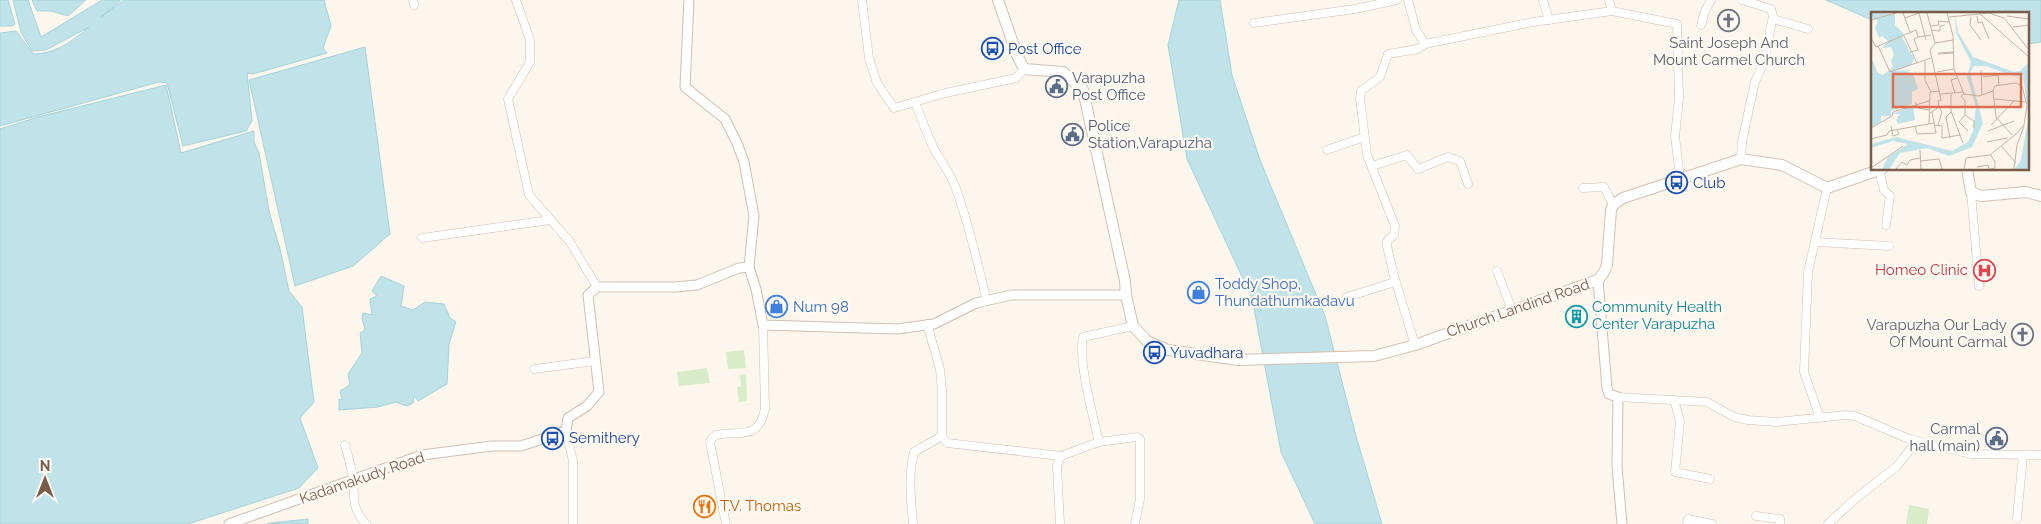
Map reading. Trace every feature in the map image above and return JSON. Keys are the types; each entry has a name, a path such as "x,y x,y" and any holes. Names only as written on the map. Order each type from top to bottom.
{"main road":[{"path":"998,0 1017,55 1024,69 1063,72 1082,90 1125,281 1133,326"},
{"path":"1613,204 1622,198 1741,159 1782,165 1827,188 1877,170"},
{"path":"1967,170 1971,192 1981,196 2026,192 2041,196"},
{"name":"Church Landind Road","path":"1133,326 1146,341 1168,350 1238,360 1374,356 1414,345 1598,280 1607,265 1609,224 1613,204"}],"street":[{"path":"516,0 530,40 530,62 508,99 529,195 570,242 597,287"},
{"path":"689,0 685,87 725,119 737,143 750,188 754,216 749,267 756,289 763,325 764,410 762,422 753,431 716,435 710,442 726,524"},
{"path":"862,0 869,58 877,84 894,108 941,94 1016,78 1024,69"},
{"path":"1254,23 1356,9 1396,0"},
{"path":"1408,0 1416,30 1425,44"},
{"path":"1543,0 1549,20"},
{"path":"1610,0 1612,10"},
{"path":"1701,25 1705,10 1711,0"},
{"path":"1741,159 1742,142 1755,82 1764,62 1773,19 1771,9 1742,0"},
{"path":"1414,345 1395,282 1387,246 1387,241 1394,235 1395,226 1367,155 1360,99 1361,91 1380,77 1388,54 1418,49 1425,44 1612,10 1677,24 1678,98 1675,136 1680,178"},
{"path":"1773,19 1808,29"},
{"path":"915,102 935,149 954,183 971,244 979,262 987,301"},
{"path":"1327,150 1364,137"},
{"path":"1372,166 1407,155 1418,169 1448,157 1460,161 1468,184"},
{"path":"1880,170 1884,190 1890,196 1886,225"},
{"path":"1583,188 1604,187 1613,204"},
{"path":"1820,418 1804,372 1808,272 1827,188"},
{"path":"1971,192 1979,286"},
{"path":"422,238 550,220"},
{"path":"1816,242 1890,246"},
{"path":"573,524 573,461 566,430 568,418 587,406 599,392 588,295 597,287 675,287 697,285 738,268 749,267"},
{"path":"1497,271 1512,310"},
{"path":"1598,280 1607,388 1610,394 1618,397 1707,402 1734,416 1748,420 1776,422 1846,415 1855,416 1917,441 1971,454 2041,456"},
{"path":"1348,297 1395,282"},
{"path":"763,325 897,329 934,324 976,303 1011,295 1126,295"},
{"path":"927,324 940,369 942,436 947,443 1061,456 1099,442 1137,437 1140,439 1140,499 1135,524"},
{"path":"1099,442 1088,389 1082,346 1084,337 1133,326"},
{"path":"534,369 595,361"},
{"path":"1618,397 1617,467 1622,524"},
{"path":"1674,400 1680,421 1675,472 1710,479"},
{"name":"Kadamakudy Road","path":"229,524 422,455 492,446 521,446 566,430"},
{"path":"913,524 910,484 914,452 942,436"},
{"path":"1828,524 1896,467 1917,441"},
{"path":"345,445 354,480 353,498 357,514 366,524"},
{"path":"1060,524 1057,466 1061,456"},
{"path":"2017,518 2023,456"},
{"path":"1756,516 1780,519 1780,524"},
{"path":"1687,524 1688,519 1712,524"}],"green space":[{"path":"744,350 746,368 728,369 726,352"},
{"path":"707,368 710,383 679,386 677,372"},
{"path":"746,374 747,401 739,402 737,387 741,386 740,375"},
{"path":"1909,505 1929,509 1927,524 1906,524"}],"water":[{"path":"0,0 8,0 15,24 12,26 0,26"},
{"path":"13,0 28,0 41,37 102,0 121,0 101,17 124,0 324,0 331,26 323,48 327,53 253,74 247,73 252,121 246,131 183,146 167,83 159,82 0,126 0,33 16,31 33,54 49,52 63,46 89,27 46,50 32,51 21,32"},
{"path":"32,0 86,0 68,16 51,11 37,11"},
{"path":"1179,0 1220,0 1232,75 1260,160 1325,316 1356,436 1382,524 1315,524 1281,452 1252,298 1187,159 1168,45"},
{"path":"1826,0 2041,0 2041,42 2028,44 2028,12 1871,12 1871,20"},
{"path":"365,47 390,234 353,266 295,286 249,80"},
{"path":"166,85 181,153 254,131 254,142 259,153 269,211 289,291 302,307 314,402 300,418 318,468 299,488 188,524 0,524 0,129 38,117"},
{"path":"381,276 404,286 401,306 413,310 425,302 444,304 450,318 456,322 449,344 447,384 418,401 414,396 413,403 407,406 396,402 378,407 339,410 339,399 342,400 340,391 350,385 348,374 362,353 360,333 365,330 362,318 363,313 372,315 370,299 377,296 372,291"},
{"path":"308,519 308,524 267,524 270,523"}],"place":[{"name":"Saint Joseph And Mount Carmel Church","path":"1729,20"},
{"name":"Post Office","path":"992,49"},
{"name":"Varapuzha Post Office","path":"1056,87"},
{"name":"Police Station,Varapuzha","path":"1072,135"},
{"name":"Club","path":"1677,183"},
{"name":"Homeo Clinic","path":"1984,270"},
{"name":"Toddy Shop, Thundathumkadavu","path":"1199,293"},
{"name":"Num 98","path":"777,307"},
{"name":"Community Health Center Varapuzha","path":"1576,316"},
{"name":"Varapuzha Our Lady Of Mount Carmal","path":"2023,334"},
{"name":"Yuvadhara","path":"1154,353"},
{"name":"Semithery","path":"553,438"},
{"name":"Carmal hall (main)","path":"1996,438"},
{"name":"T.V. Thomas","path":"704,506"}]}
